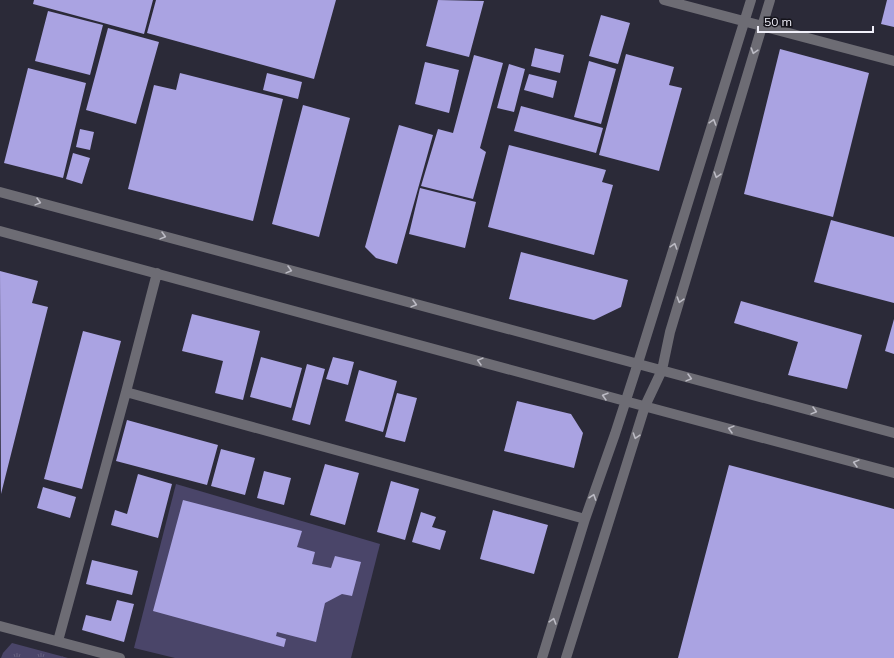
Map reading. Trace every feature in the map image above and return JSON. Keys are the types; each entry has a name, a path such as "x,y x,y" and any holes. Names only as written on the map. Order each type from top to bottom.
{"street":[{"path":"664,0 894,61"},
{"path":"542,658 585,519 638,364 751,0"},
{"path":"566,658 645,406 662,370 670,332 770,0"},
{"path":"0,192 894,433"},
{"path":"0,231 894,473"},
{"path":"58,641 157,273"},
{"path":"126,392 585,519"},
{"path":"0,626 120,658"}],"green space":[{"path":"176,484 380,544 351,658 175,658 134,648"},
{"path":"12,643 68,658 1,658 3,653"}],"building":[{"path":"34,0 153,0 144,34 33,4"},
{"path":"156,0 336,0 314,79 147,33"},
{"path":"438,0 484,1 469,57 426,46"},
{"path":"887,0 894,0 894,27 881,24"},
{"path":"48,11 103,25 90,75 35,61"},
{"path":"601,15 630,23 618,64 589,56"},
{"path":"108,28 159,42 136,124 86,110"},
{"path":"535,48 564,55 560,73 531,66"},
{"path":"780,49 869,73 833,217 744,194"},
{"path":"626,54 674,67 669,85 682,88 659,171 599,155"},
{"path":"474,55 503,63 480,148 486,152 473,199 421,186 438,129 453,133"},
{"path":"589,61 616,69 601,124 574,117"},
{"path":"425,62 459,70 449,113 415,104"},
{"path":"509,64 525,69 514,112 497,108"},
{"path":"28,68 86,83 63,178 4,163"},
{"path":"180,73 283,99 253,221 128,189 154,85 176,90"},
{"path":"267,73 302,82 298,99 263,90"},
{"path":"529,74 557,81 553,98 524,90"},
{"path":"303,105 350,118 319,237 272,224"},
{"path":"521,106 603,128 596,153 514,131"},
{"path":"399,125 433,135 397,264 376,258 365,247"},
{"path":"80,129 94,132 90,150 76,147"},
{"path":"509,145 606,170 602,182 613,185 594,255 488,227"},
{"path":"73,153 90,158 82,184 66,179"},
{"path":"420,188 476,202 465,248 409,234"},
{"path":"831,220 894,237 894,303 814,282"},
{"path":"521,252 628,280 621,307 594,320 509,299"},
{"path":"0,271 38,281 32,303 48,307 1,494"},
{"path":"741,301 862,335 847,389 788,375 798,342 734,323"},
{"path":"192,314 260,331 243,400 215,393 223,361 182,351"},
{"path":"894,319 894,354 885,351"},
{"path":"83,331 121,341 82,489 44,479"},
{"path":"261,357 302,368 291,408 250,397"},
{"path":"333,357 354,362 348,385 326,379"},
{"path":"307,364 325,369 310,425 292,420"},
{"path":"359,370 397,381 383,432 345,421"},
{"path":"397,393 417,398 405,442 385,437"},
{"path":"517,401 571,414 583,433 574,468 504,451"},
{"path":"127,420 218,445 207,485 116,461"},
{"path":"221,449 255,458 245,495 211,486"},
{"path":"325,464 359,473 345,525 310,515"},
{"path":"729,465 894,509 894,658 678,658"},
{"path":"264,471 291,478 284,505 257,498"},
{"path":"138,474 172,484 158,538 111,525 115,510 127,514"},
{"path":"391,481 419,489 405,540 377,532"},
{"path":"43,487 76,497 70,518 37,508"},
{"path":"183,500 302,531 297,547 315,552 312,564 331,568 335,556 361,562 352,596 342,594 325,603 316,642 277,632 276,636 286,639 284,647 153,611"},
{"path":"493,510 548,525 534,574 480,559"},
{"path":"421,512 436,517 432,527 446,531 440,550 412,542"},
{"path":"92,560 138,571 132,595 86,584"},
{"path":"117,600 134,604 124,642 82,630 86,615 111,621"}]}
